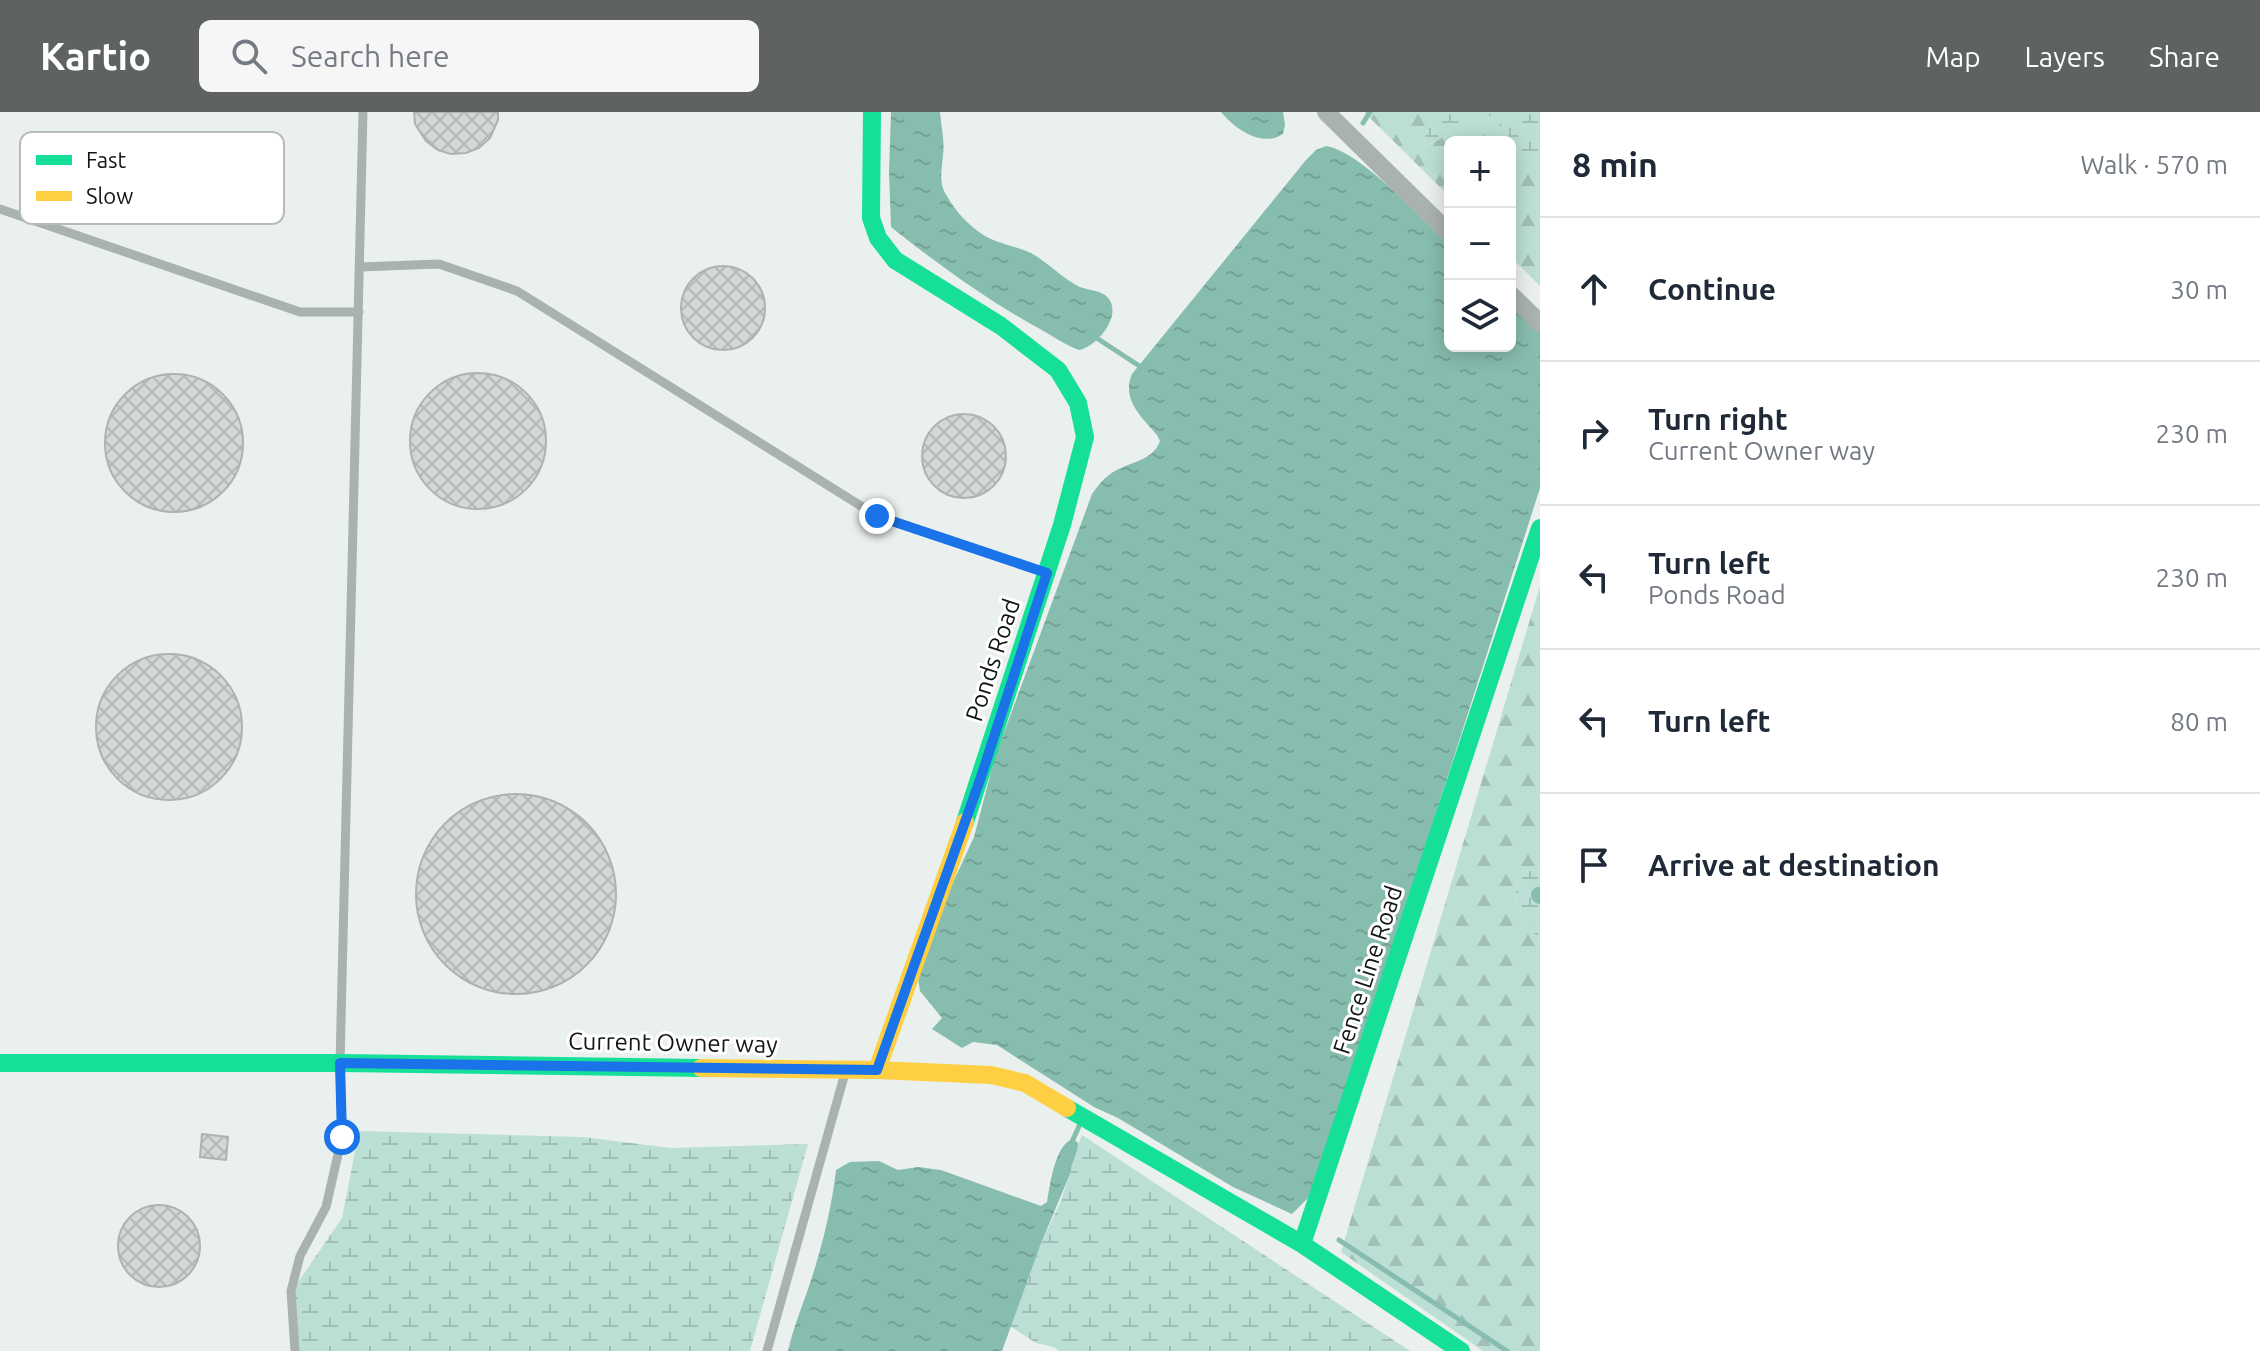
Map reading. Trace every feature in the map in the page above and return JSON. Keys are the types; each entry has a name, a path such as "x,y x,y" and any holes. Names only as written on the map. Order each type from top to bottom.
{"street":[{"name":"Ponds Road","path":"872,112 871,218 878,238 895,260 1001,326 1058,370 1078,403 1085,437 1047,573 981,777 877,1070"},
{"path":"1326,112 1444,228"},
{"path":"1516,300 1540,323"},
{"name":"Fence Line Road","path":"1302,1244 1540,528"},
{"name":"Current Owner way","path":"0,1063 340,1063 877,1070 991,1075 1025,1083 1302,1244"},
{"path":"1302,1244 1461,1351"}],"lane":[{"path":"295,1351 291,1291 300,1256 326,1207 342,1137 340,1063 363,112"},
{"path":"0,209 20,216"},
{"path":"44,224 300,312 359,312"},
{"path":"360,267 439,264 517,291 877,516 1047,573"},
{"path":"767,1351 846,1070"}],"green space":[{"path":"1364,112 1433,112 1423,147 1444,137 1444,191"},
{"path":"1433,112 1540,112 1540,167 1529,166 1516,147 1516,136 1509,136 1494,114 1422,147"},
{"path":"1494,113 1509,136 1446,136"},
{"path":"1516,146 1529,166 1540,167 1540,286 1516,262"},
{"path":"1540,586 1540,870 1518,872 1515,902 1540,943 1540,1351 1483,1351 1341,1252"},
{"path":"1540,870 1540,943 1515,902 1518,872"},
{"path":"359,1131 583,1137 671,1148 808,1144 750,1351 298,1351 292,1291 342,1218"},
{"path":"1082,1135 1410,1351 1059,1351 1036,1343 1010,1326 1060,1203"}],"water":[{"path":"891,112 940,112 944,191 968,223 985,236 1031,253 1076,285 1109,299 1112,306 1110,322 1093,343 1079,350 1020,318 891,227"},
{"path":"1221,112 1283,112 1283,134 1266,139 1249,135"},
{"path":"1326,146 1357,160 1444,240 1444,352 1516,352 1516,309 1540,331 1540,488 1315,1191 1292,1214 1233,1187 1118,1118 1094,1107 997,1045 973,1042 962,1048 932,1029 942,1018 920,991 918,978 950,889 974,837 995,757 1092,494 1106,477 1151,454 1160,441 1131,400 1129,383 1132,374 1316,150"},
{"path":"1073,1139 1078,1147 1070,1174 1002,1351 788,1351 821,1248 836,1170 850,1162 879,1161 898,1170 918,1167 941,1170 1041,1206 1047,1202 1058,1157 1067,1142"}],"building":[{"path":"414,112 498,112 498,120 490,138 479,148 451,154 438,150 426,141 415,124"},
{"path":"723,266 739,269 753,278 762,292 765,308 762,324 753,338 739,347 723,350 707,347 693,338 684,324 681,308 684,292 693,278 707,269"},
{"path":"478,373 504,378 526,393 541,415 546,441 541,467 526,489 504,504 478,509 452,504 430,489 415,467 410,441 415,415 430,393 452,378"},
{"path":"174,374 200,379 223,394 238,417 243,443 238,469 223,492 200,507 174,512 148,507 125,492 110,469 105,443 110,417 125,394 148,379"},
{"path":"964,414 980,417 994,426 1003,440 1006,456 1003,472 994,486 980,495 964,498 948,495 934,486 925,472 922,456 925,440 934,426 948,417"},
{"path":"169,654 197,660 221,675 236,699 242,727 236,755 221,779 197,794 169,800 141,794 117,779 102,755 96,727 102,699 117,675 141,660"},
{"path":"516,794 554,802 587,823 608,856 616,894 608,932 587,965 554,986 516,994 478,986 445,965 424,932 416,894 424,856 445,823 478,802"},
{"path":"202,1134 228,1137 226,1160 200,1157"},
{"path":"159,1205 175,1208 188,1217 197,1230 200,1246 197,1262 188,1275 175,1284 159,1287 143,1284 130,1275 121,1262 118,1246 121,1230 130,1217 143,1208"}],"waterway":[{"path":"1363,123 1370,112"},
{"path":"1092,335 1144,369"},
{"path":"1071,1144 1080,1124"},
{"path":"1339,1240 1507,1351"}],"traffic: fast":[{"path":"872,112 871,218 878,238 895,260 1001,326 1058,370 1078,403 1085,437 1062,525 965,822"},
{"path":"1461,1351 1302,1244 1540,528"},
{"path":"0,1063 340,1063 701,1068"},
{"path":"1067,1108 1302,1244"}],"traffic: slow":[{"path":"877,1070 965,822"},
{"path":"701,1068 991,1075 1025,1083 1067,1108"}],"route":[{"path":"342,1137 340,1063 877,1070 981,777 1047,573 877,516"}]}
